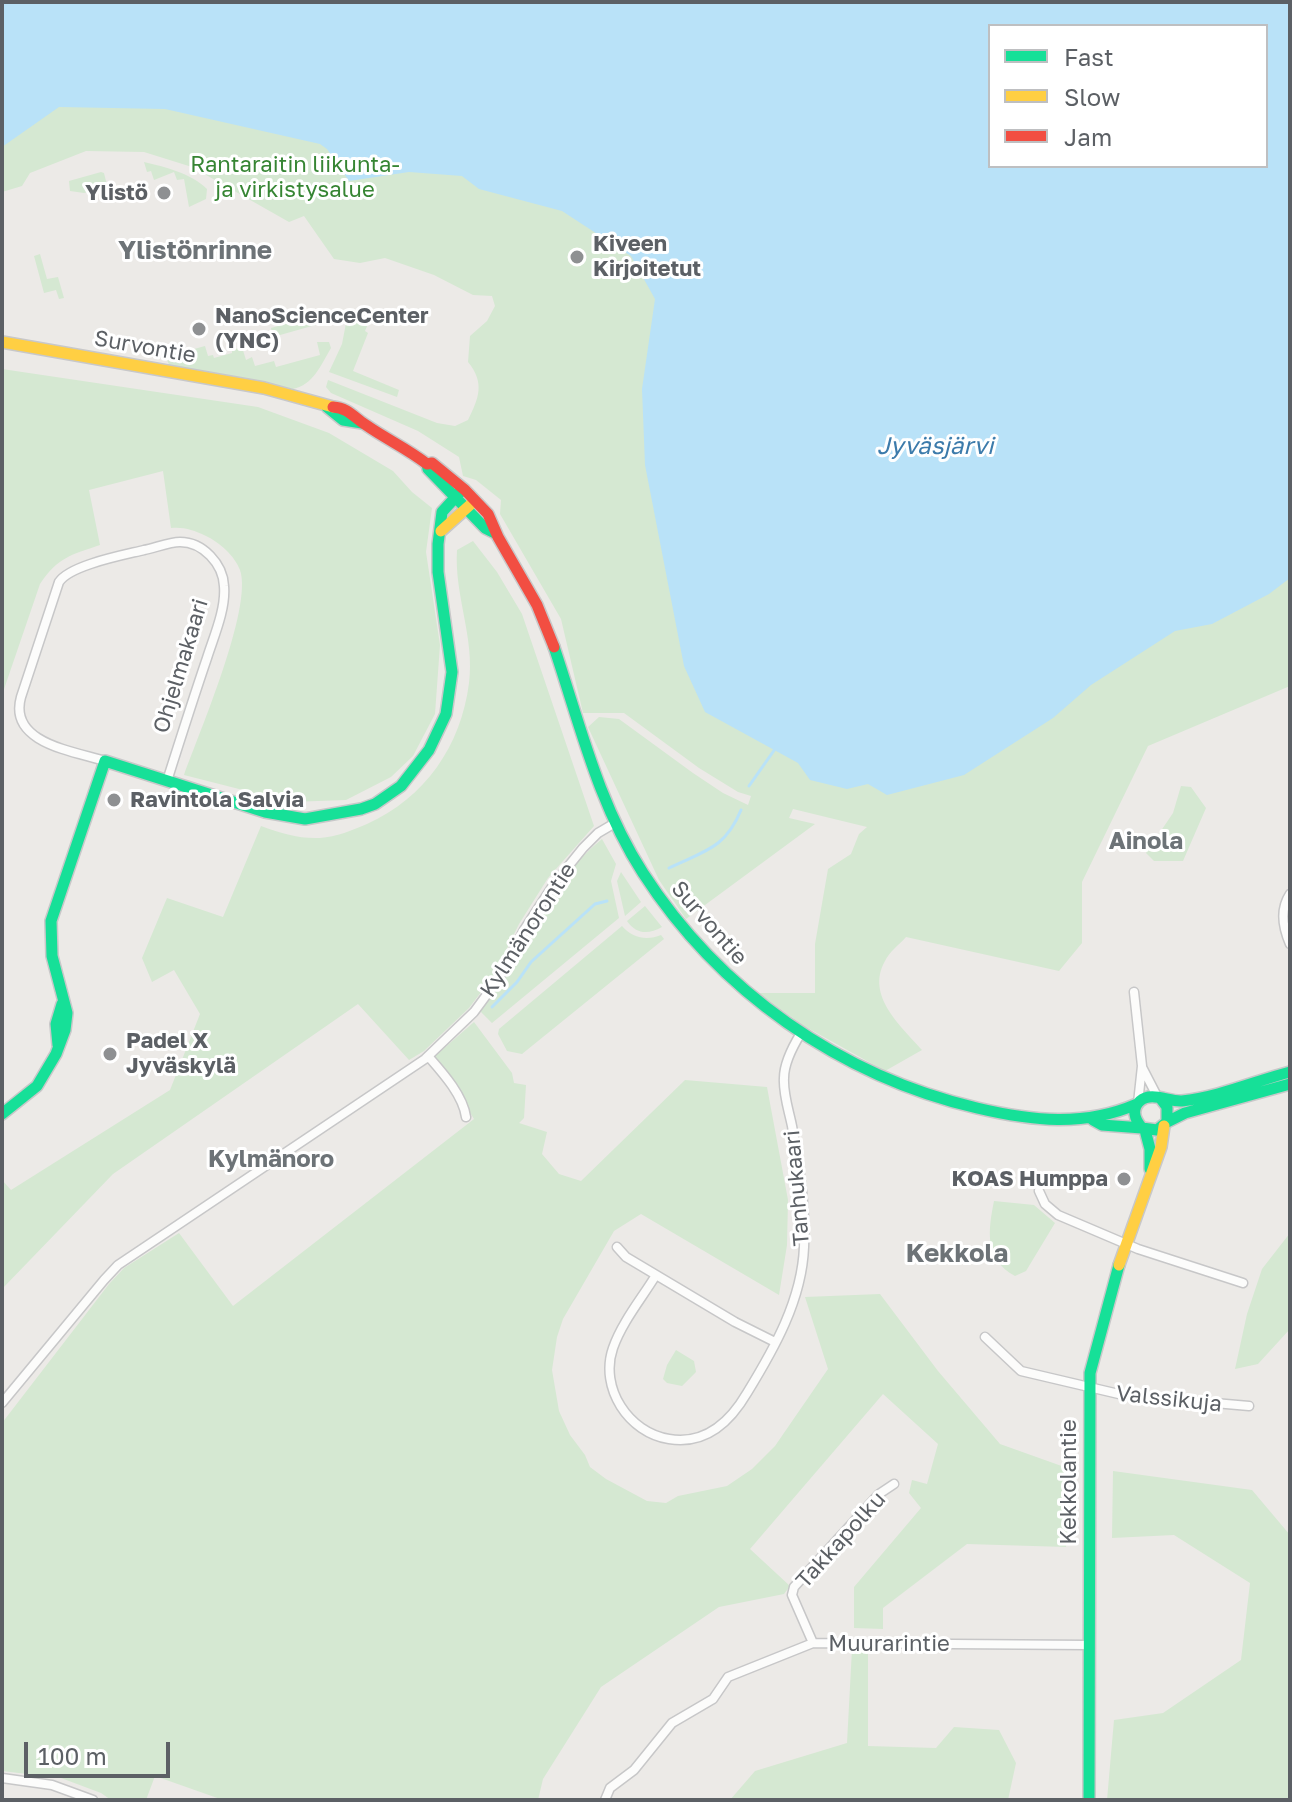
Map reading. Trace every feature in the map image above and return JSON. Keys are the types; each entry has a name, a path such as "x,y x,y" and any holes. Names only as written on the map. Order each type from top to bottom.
{"main road":[{"name":"Survontie","path":"2,342 264,388 327,407 338,407 355,414 362,423 409,450 459,492 485,528 495,533 519,570 548,629 576,718 615,823 654,891 685,931 733,982 801,1033 884,1077 936,1097 989,1112 1065,1122 1093,1120 1138,1104"},
{"name":"Ohjelmakaari","path":"105,761 265,812 305,819 361,809 375,804 401,786 439,732 451,691 451,650 437,556 442,512 459,492"},
{"path":"441,531 470,505"},
{"path":"2,1114 36,1088 47,1072 58,1045 56,1024 62,1004 49,941 51,921 105,761"},
{"path":"1290,1072 1182,1101 1147,1097 1138,1104 1135,1120 1143,1129 1153,1131 1185,1113 1290,1084"},
{"path":"1159,1098 1167,1107 1166,1124"},
{"name":"Survontie","path":"1093,1120 1102,1125 1143,1129"},
{"name":"Kekkolantie","path":"1089,1800 1090,1373 1126,1243 1161,1147 1166,1124"},
{"name":"Kekkolantie","path":"1143,1129 1150,1149 1150,1173"}],"street":[{"name":"Ohjelmakaari","path":"105,761 38,739 25,730 19,716 21,697 59,582 69,572 133,553 181,542 193,545 210,554 217,564 224,585 224,597 167,781"},
{"name":"Kylmänorontie","path":"2,1403 118,1265 428,1056 482,1001 499,978 524,930 554,884 598,833 615,823"},
{"path":"1290,894 1283,921 1290,944"},
{"path":"1134,992 1142,1066 1138,1104"},
{"name":"Tanhukaari","path":"656,1275 618,1337 610,1359 611,1383 618,1404 639,1427 656,1437 688,1440 708,1434 727,1422 737,1411 775,1342 797,1289 804,1249 801,1187 783,1077 801,1033"},
{"path":"428,1056 449,1080 466,1117"},
{"path":"1142,1066 1159,1098"},
{"path":"1039,1191 1045,1204 1058,1215 1126,1243 1243,1283"},
{"path":"617,1247 626,1257 735,1322 775,1342"},
{"name":"Valssikuja","path":"985,1337 1021,1371 1089,1389 1249,1406"},
{"name":"Takkapolku","path":"813,1643 792,1595 794,1587 879,1494 894,1484"},
{"name":"Muurarintie","path":"605,1800 610,1788 634,1770 672,1723 713,1699 728,1677 813,1643 1089,1645"},
{"path":"2,1778 26,1781 93,1800"}],"green space":[{"name":"Rantaraitin liikunta- ja virkistysalue","path":"55,81 453,162 1290,522 1290,686 1148,746 1082,882 1082,943 1059,971 906,937 885,961 880,986 888,1010 922,1050 885,1071 804,1026 758,993 815,993 815,944 828,869 851,854 859,834 867,827 793,809 789,818 815,824 686,919 659,880 588,727 599,717 619,719 723,793 748,805 751,796 738,792 699,768 624,713 583,713 561,619 500,514 501,500 476,480 463,476 459,457 418,431 331,393 326,387 328,380 437,423 455,426 468,420 478,391 477,377 468,362 470,336 487,321 495,306 492,296 473,295 434,275 385,258 360,263 334,259 304,216 289,222 192,167 144,152 86,151 30,173 22,186 2,192 2,115"},
{"path":"144,162 177,171 193,179 207,189 206,199 189,207 184,179 177,180 174,172 154,180"},
{"path":"101,172 107,185 84,193 70,191 69,181"},
{"path":"40,254 47,279 58,277 64,298 59,299 56,290 44,293 34,256"},
{"path":"359,308 379,314 378,319 371,317 353,371 399,390 397,397 329,372 342,344 347,318"},
{"path":"317,315 319,324 273,337 271,328"},
{"path":"317,342 329,342 331,348 311,379 293,389 170,367 162,348 173,344 176,354 205,346 208,356 213,355 214,358 242,347 246,360 252,357 255,366 274,361 276,367 320,355"},
{"path":"2,369 258,407 329,433 393,471 432,508 426,552 440,645 435,714 413,756 391,777 346,800 290,802 184,775 232,640 242,588 238,565 221,546 193,531 171,528 163,471 89,490 100,545 59,562 40,584 2,695"},
{"path":"473,541 497,572 522,614 594,826 548,878 519,924 494,975 469,1008 424,1051 409,1060 358,1004 113,1174 2,1289 2,1180 11,1190 170,1090 200,1014 174,970 152,982 142,958 167,898 223,917 261,826 305,838 344,833 367,824 388,813 423,785 449,748 465,706 470,666 458,583 457,550"},
{"path":"1181,786 1191,787 1206,808 1183,861 1154,861 1146,853 1173,813"},
{"path":"602,839 616,864 611,881 619,918 492,1023 480,1011 565,876"},
{"path":"621,872 641,902 625,916 617,881"},
{"path":"645,906 662,927 643,932 634,929 627,921"},
{"path":"622,926 640,937 661,935 664,939 522,1054 507,1051 498,1034 499,1029"},
{"path":"474,1022 512,1073 514,1083 526,1085 524,1118 519,1123 547,1132 542,1154 559,1174 581,1181 685,1080 767,1087 788,1200 787,1245 779,1295 641,1214 614,1231 563,1319 552,1370 559,1411 590,1467 647,1501 666,1503 678,1496 727,1486 752,1469 775,1446 828,1369 805,1297 880,1294 938,1371 1000,1444 1070,1469 1066,1547 967,1544 883,1608 883,1629 854,1628 854,1587 921,1508 909,1493 912,1480 927,1484 938,1444 883,1394 750,1549 790,1586 784,1594 719,1607 601,1687 543,1779 538,1800 223,1800 155,1776 146,1800 111,1800 61,1778 2,1771 2,1423 124,1268 179,1233 233,1306 474,1119 435,1056"},
{"path":"994,1201 1034,1205 1055,1223 1026,1271 1015,1276 993,1253 990,1223"},
{"path":"1290,1233 1290,1329 1258,1364 1235,1369 1247,1314 1262,1269"},
{"path":"676,1350 694,1361 696,1372 682,1386 663,1379"},
{"path":"1113,1471 1252,1490 1290,1535 1290,1800 1107,1800 1114,1720 1163,1713 1241,1660 1250,1583 1174,1535 1112,1538"},
{"path":"852,1649 868,1650 868,1746 936,1748 954,1727 999,1730 1016,1763 1008,1800 730,1800 755,1771 847,1743"}],"water":[{"name":"Jyväsjärvi","path":"2,2 1290,2 1290,578 1269,594 1212,624 1175,631 1091,685 1053,718 964,775 887,795 868,784 847,789 810,780 798,763 705,712 684,666 645,465 642,389 655,299 631,256 562,211 479,189 462,176 409,172 349,181 327,149 320,144 165,109 59,107 2,147"}],"waterway":[{"path":"749,786 775,749"},
{"path":"669,868 720,841 741,810"},
{"path":"492,1007 517,982 531,962 595,904 607,901"}],"traffic: fast":[{"path":"327,407 343,420 362,423"},
{"path":"427,464 428,469 485,528 495,533"},
{"path":"2,1114 37,1086 56,1054 65,1030 67,1013 52,956 51,921 105,761 265,812 305,819 375,804 401,786 429,750 446,714 452,672 438,572 442,512 463,489"},
{"path":"554,647 591,763 627,846 674,916 708,955 746,991 787,1023 831,1051 926,1094 977,1108 1058,1120 1097,1116 1137,1104"},
{"path":"58,1045 56,1024 62,1004"},
{"path":"1161,1099 1167,1107 1167,1122 1157,1130 1142,1128 1135,1111 1144,1098 1196,1099 1290,1072"},
{"path":"1167,1122 1185,1113 1290,1084"},
{"path":"1093,1120 1102,1125 1142,1128"},
{"path":"1145,1130 1150,1149 1150,1169"},
{"path":"1089,1800 1090,1373 1119,1265"}],"traffic: slow":[{"path":"2,342 264,388 333,407"},
{"path":"441,531 470,505"},
{"path":"1119,1265 1161,1147 1164,1126"}],"traffic: jam":[{"path":"333,407 347,411 427,464 432,463 488,514 537,605 554,647"}],"place":[{"name":"Ylistö","path":"164,193"},
{"name":"Kiveen Kirjoitetut","path":"577,257"},
{"name":"NanoScienceCenter (YNC)","path":"199,329"},
{"name":"Ravintola Salvia","path":"114,800"},
{"name":"Padel X Jyväskylä","path":"110,1054"},
{"name":"KOAS Humppa","path":"1124,1179"}],"district":[{"name":"Ylistönrinne","path":"195,251"},
{"name":"Ainola","path":"1146,841"},
{"name":"Kylmänoro","path":"271,1159"},
{"name":"Kekkola","path":"957,1254"}]}
